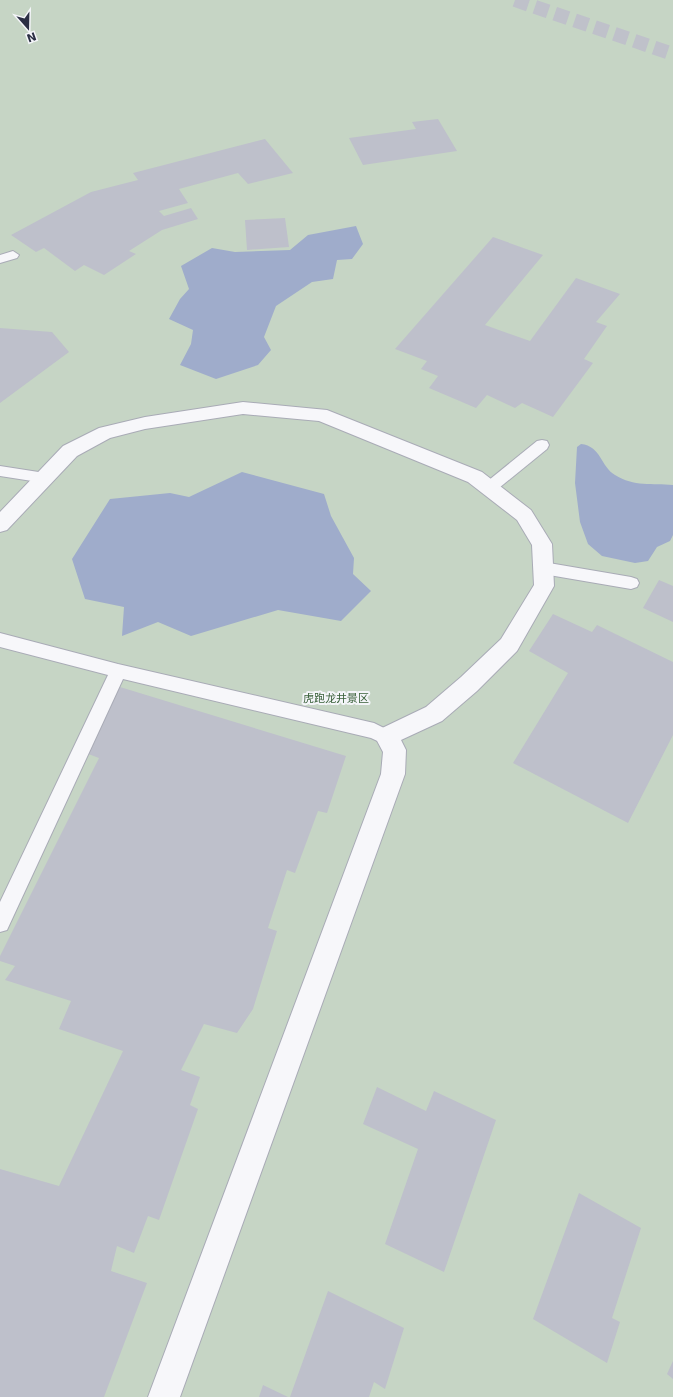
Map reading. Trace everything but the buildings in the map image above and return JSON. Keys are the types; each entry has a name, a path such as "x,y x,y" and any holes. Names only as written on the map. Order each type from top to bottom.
{"street":[{"path":"0,525 70,451 105,433 145,424 243,408 321,415 475,477 524,516 542,544 544,586 509,645 469,684 434,714 386,737 395,750 393,774 164,1397"}],"lane":[{"path":"0,258 13,254"},
{"path":"489,488 542,445"},
{"path":"0,471 45,478"},
{"path":"543,568 631,583"},
{"path":"0,640 118,671 374,730 386,737"},
{"path":"0,923 118,671"}],"green space":[{"name":"虎跑龙井景区","path":"0,0 673,0 673,1397 0,1397"}],"water":[{"path":"356,226 363,244 352,259 337,260 333,279 312,282 276,306 264,337 271,350 258,365 216,379 180,365 191,344 193,330 169,319 180,299 189,289 181,266 212,248 235,252 290,250 308,235"},
{"path":"581,444 593,449 610,471 622,479 643,484 673,485 673,535 670,541 657,547 648,561 635,563 602,556 588,544 580,522 575,483 577,447"},
{"path":"242,472 324,494 331,516 354,558 353,574 371,591 341,621 278,610 191,636 158,622 122,636 124,607 85,599 72,559 110,499 170,493 189,497"}],"tunnel":[{"path":"515,0 673,54"}]}
